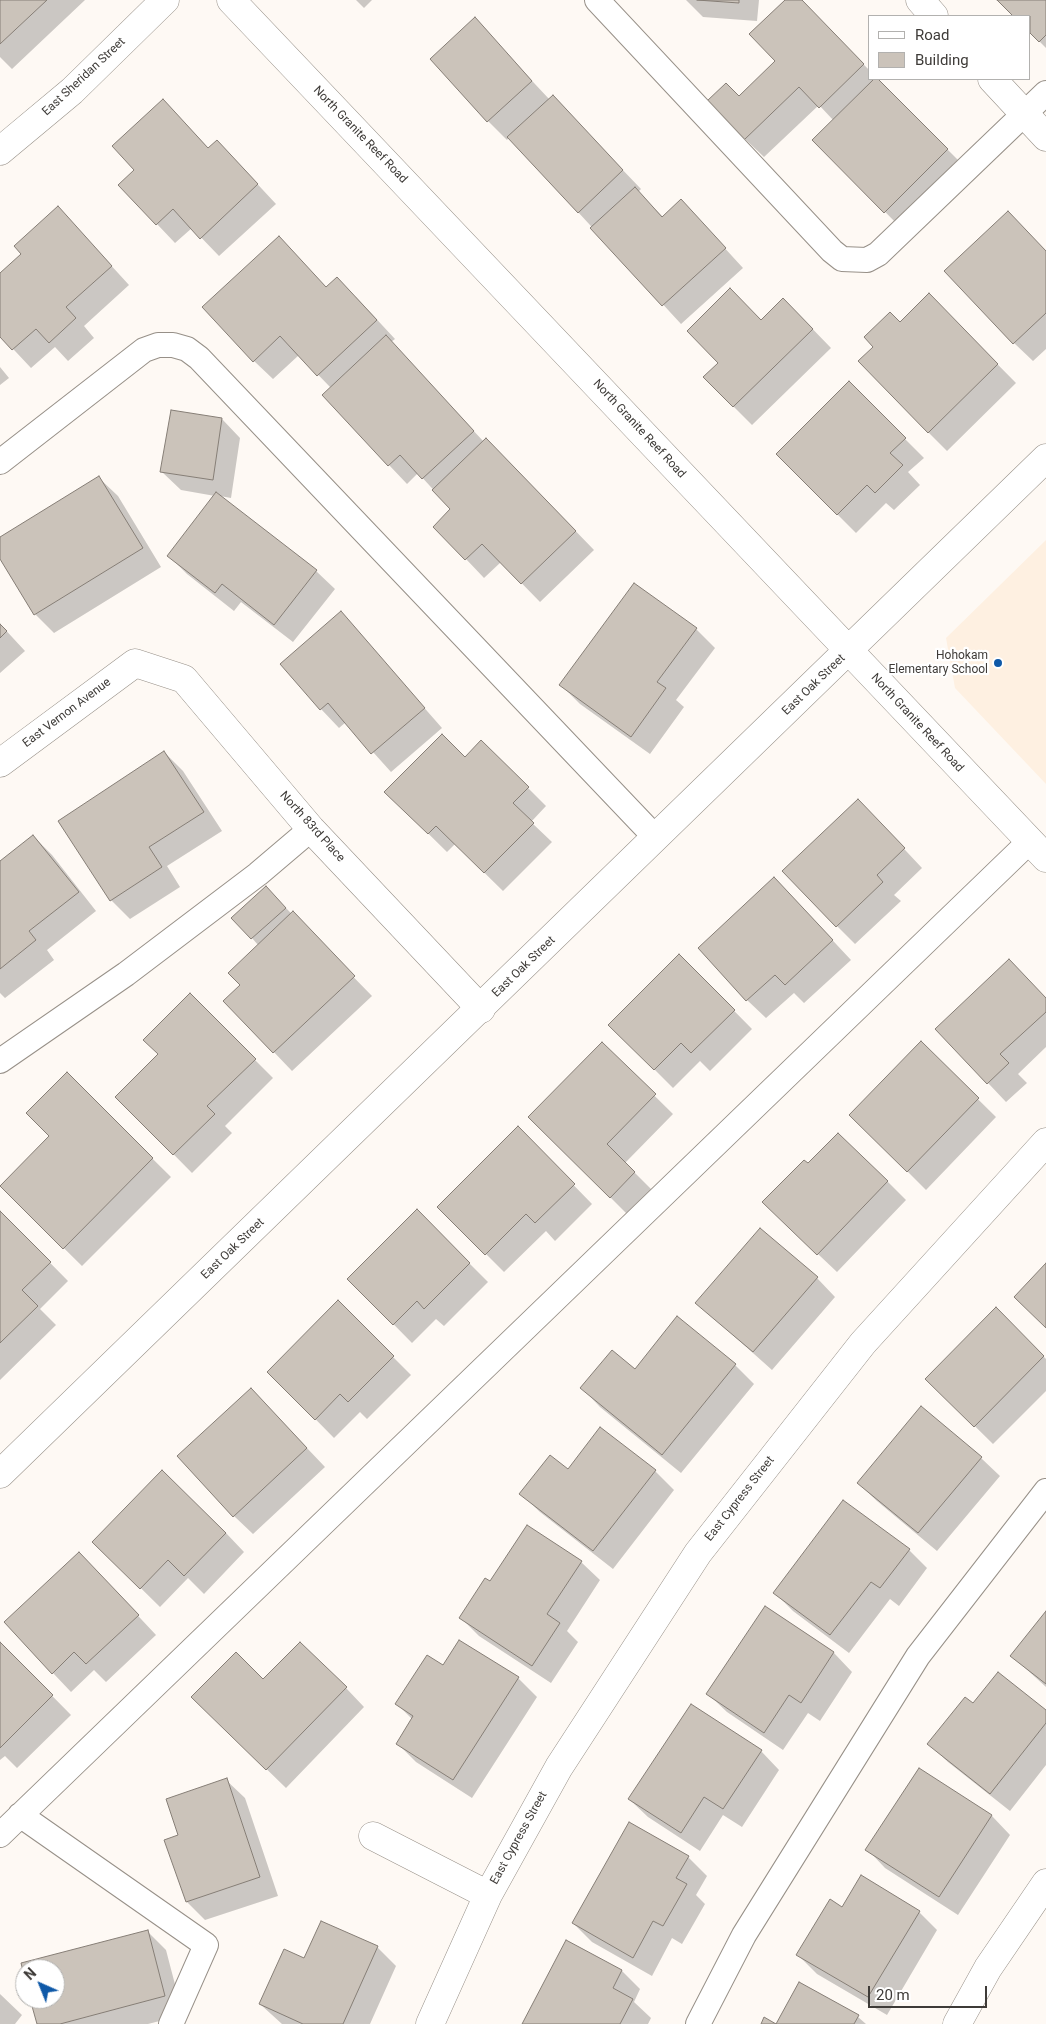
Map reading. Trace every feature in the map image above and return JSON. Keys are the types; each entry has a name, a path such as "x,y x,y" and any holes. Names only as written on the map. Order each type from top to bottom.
{"street":[{"name":"East Sheridan Street","path":"0,151 72,91 165,0"},
{"name":"North Granite Reef Road","path":"232,0 1038,850"},
{"path":"920,0 933,15"},
{"path":"993,80 1046,137"},
{"name":"East Oak Street","path":"0,1474 481,1009 1046,458"},
{"name":"East Vernon Avenue","path":"0,763 134,663"},
{"name":"North 83rd Place","path":"134,663 184,679 311,829 481,1009"},
{"name":"East Cypress Street","path":"430,2024 488,1895 559,1767 698,1553 862,1343 1046,1142"},
{"name":"East Cypress Street","path":"373,1836 488,1895"},
{"path":"957,2024 988,1968 1046,1883"}],"lane":[{"path":"596,0 832,251 842,259 867,260 878,254 1046,94"},
{"path":"0,462 144,350 158,345 173,345 186,349 206,366 656,838"},
{"path":"0,1062 126,974 258,874 311,829"},
{"path":"0,1835 1038,850"},
{"path":"698,2024 744,1935 918,1656 1046,1491"},
{"path":"20,1815 206,1945 171,2024"}],"shaded area":[{"name":"Hohokam Elementary School","path":"1046,540 1046,784 955,688 946,638"}],"building":[{"path":"0,0 47,0 0,44"},
{"path":"697,0 739,0 739,3"},
{"path":"785,0 802,0 864,64 819,108 799,87 744,140 707,101 726,83 739,96 775,61 749,34"},
{"path":"997,0 1046,0 1046,35 1039,42 1031,34 1031,15 1012,15"},
{"path":"475,17 532,81 487,122 430,59"},
{"path":"873,80 879,80 948,149 884,213 812,140"},
{"path":"553,95 623,170 578,213 507,137"},
{"path":"163,99 208,148 217,140 258,184 200,239 173,209 156,225 118,185 134,170 112,146"},
{"path":"635,187 662,217 681,199 726,248 662,306 590,228"},
{"path":"58,206 112,266 66,307 76,318 49,343 36,329 12,350 0,337 0,273 21,254 14,246"},
{"path":"1008,211 1046,251 1046,313 1013,344 944,271"},
{"path":"279,236 326,287 337,277 377,320 317,376 280,336 253,362 202,307"},
{"path":"730,288 761,320 783,298 813,329 733,407 703,377 718,363 687,331"},
{"path":"929,293 998,364 928,433 858,361 873,347 864,337 890,312 900,322"},
{"path":"386,335 474,431 422,479 400,455 388,466 322,395"},
{"path":"849,381 906,438 890,453 903,465 875,493 867,485 837,515 776,454"},
{"path":"171,410 222,418 213,480 160,472"},
{"path":"486,438 576,531 521,584 482,544 465,560 433,527 450,509 432,490"},
{"path":"99,476 143,548 34,615 0,559 0,537"},
{"path":"216,492 317,570 274,625 222,584 215,593 167,556"},
{"path":"634,583 697,628 657,682 666,688 631,737 559,685"},
{"path":"341,611 425,708 371,754 328,703 320,710 280,664"},
{"path":"0,624 7,631 0,638"},
{"path":"442,734 465,757 481,740 529,787 513,803 534,823 484,873 436,826 428,834 384,792"},
{"path":"164,751 204,812 149,847 162,867 110,901 58,821"},
{"path":"858,799 905,848 877,875 883,882 836,927 782,871"},
{"path":"33,835 79,892 29,931 36,940 0,969 0,861"},
{"path":"774,877 833,940 785,985 775,975 746,1001 698,948"},
{"path":"266,886 286,908 251,939 231,918"},
{"path":"293,911 355,976 273,1053 223,1001 240,985 228,973"},
{"path":"679,954 735,1010 691,1053 681,1043 654,1070 608,1025"},
{"path":"1009,959 1046,998 1046,1012 1000,1054 1009,1063 987,1084 935,1029"},
{"path":"190,993 256,1059 207,1106 215,1114 173,1155 115,1097 158,1054 143,1040"},
{"path":"921,1041 979,1098 907,1172 849,1115"},
{"path":"602,1042 656,1094 607,1144 635,1172 610,1198 528,1117"},
{"path":"67,1072 153,1158 63,1249 0,1186 49,1136 26,1113"},
{"path":"518,1126 575,1184 535,1223 526,1214 485,1255 437,1207"},
{"path":"838,1133 888,1181 817,1255 762,1202 804,1160 808,1163"},
{"path":"417,1209 470,1263 424,1309 417,1301 393,1325 347,1279"},
{"path":"0,1211 51,1262 22,1290 38,1306 0,1343"},
{"path":"760,1228 818,1277 753,1352 695,1303"},
{"path":"1046,1263 1046,1328 1014,1297"},
{"path":"338,1300 394,1356 348,1402 340,1394 315,1420 267,1372"},
{"path":"996,1307 1044,1356 974,1427 925,1379"},
{"path":"677,1316 736,1364 662,1455 580,1388 612,1350 635,1369"},
{"path":"251,1388 307,1448 233,1517 177,1456"},
{"path":"921,1406 982,1457 918,1533 857,1483"},
{"path":"600,1427 656,1470 593,1551 519,1494 550,1455 568,1469"},
{"path":"162,1470 226,1533 184,1576 168,1560 140,1589 92,1542"},
{"path":"843,1500 910,1549 880,1588 871,1582 830,1635 773,1593"},
{"path":"527,1525 582,1561 547,1614 560,1623 532,1666 459,1618 485,1578 490,1581"},
{"path":"79,1552 139,1615 86,1664 74,1652 52,1674 4,1622"},
{"path":"765,1606 834,1652 801,1703 789,1695 764,1733 706,1694"},
{"path":"1046,1611 1046,1684 1010,1656"},
{"path":"459,1640 519,1677 453,1780 396,1744 413,1716 395,1704 427,1655 443,1665"},
{"path":"0,1642 53,1695 0,1748"},
{"path":"300,1642 347,1687 266,1770 191,1697 236,1652 263,1679"},
{"path":"998,1672 1046,1710 1046,1723 990,1794 927,1744 965,1697 973,1703"},
{"path":"691,1704 762,1750 723,1809 704,1797 681,1833 628,1799"},
{"path":"919,1768 992,1815 939,1897 865,1850"},
{"path":"227,1778 260,1877 186,1902 164,1840 178,1835 166,1799"},
{"path":"629,1822 689,1856 676,1878 687,1884 663,1926 653,1921 633,1958 572,1923"},
{"path":"861,1875 920,1911 868,1997 796,1955 830,1899 842,1907"},
{"path":"321,1921 378,1946 343,2024 303,2024 259,2004 284,1949 304,1958"},
{"path":"148,1930 165,1996 60,2024 37,2024 33,2009 65,2009 65,1959 36,1959"},
{"path":"566,1940 622,1970 613,1988 633,1999 620,2024 522,2024"},
{"path":"799,1982 859,2015 854,2024 776,2024"},
{"path":"764,2017 776,2024 761,2024"}],"place":[{"name":"Hohokam Elementary School","path":"998,663"}]}
